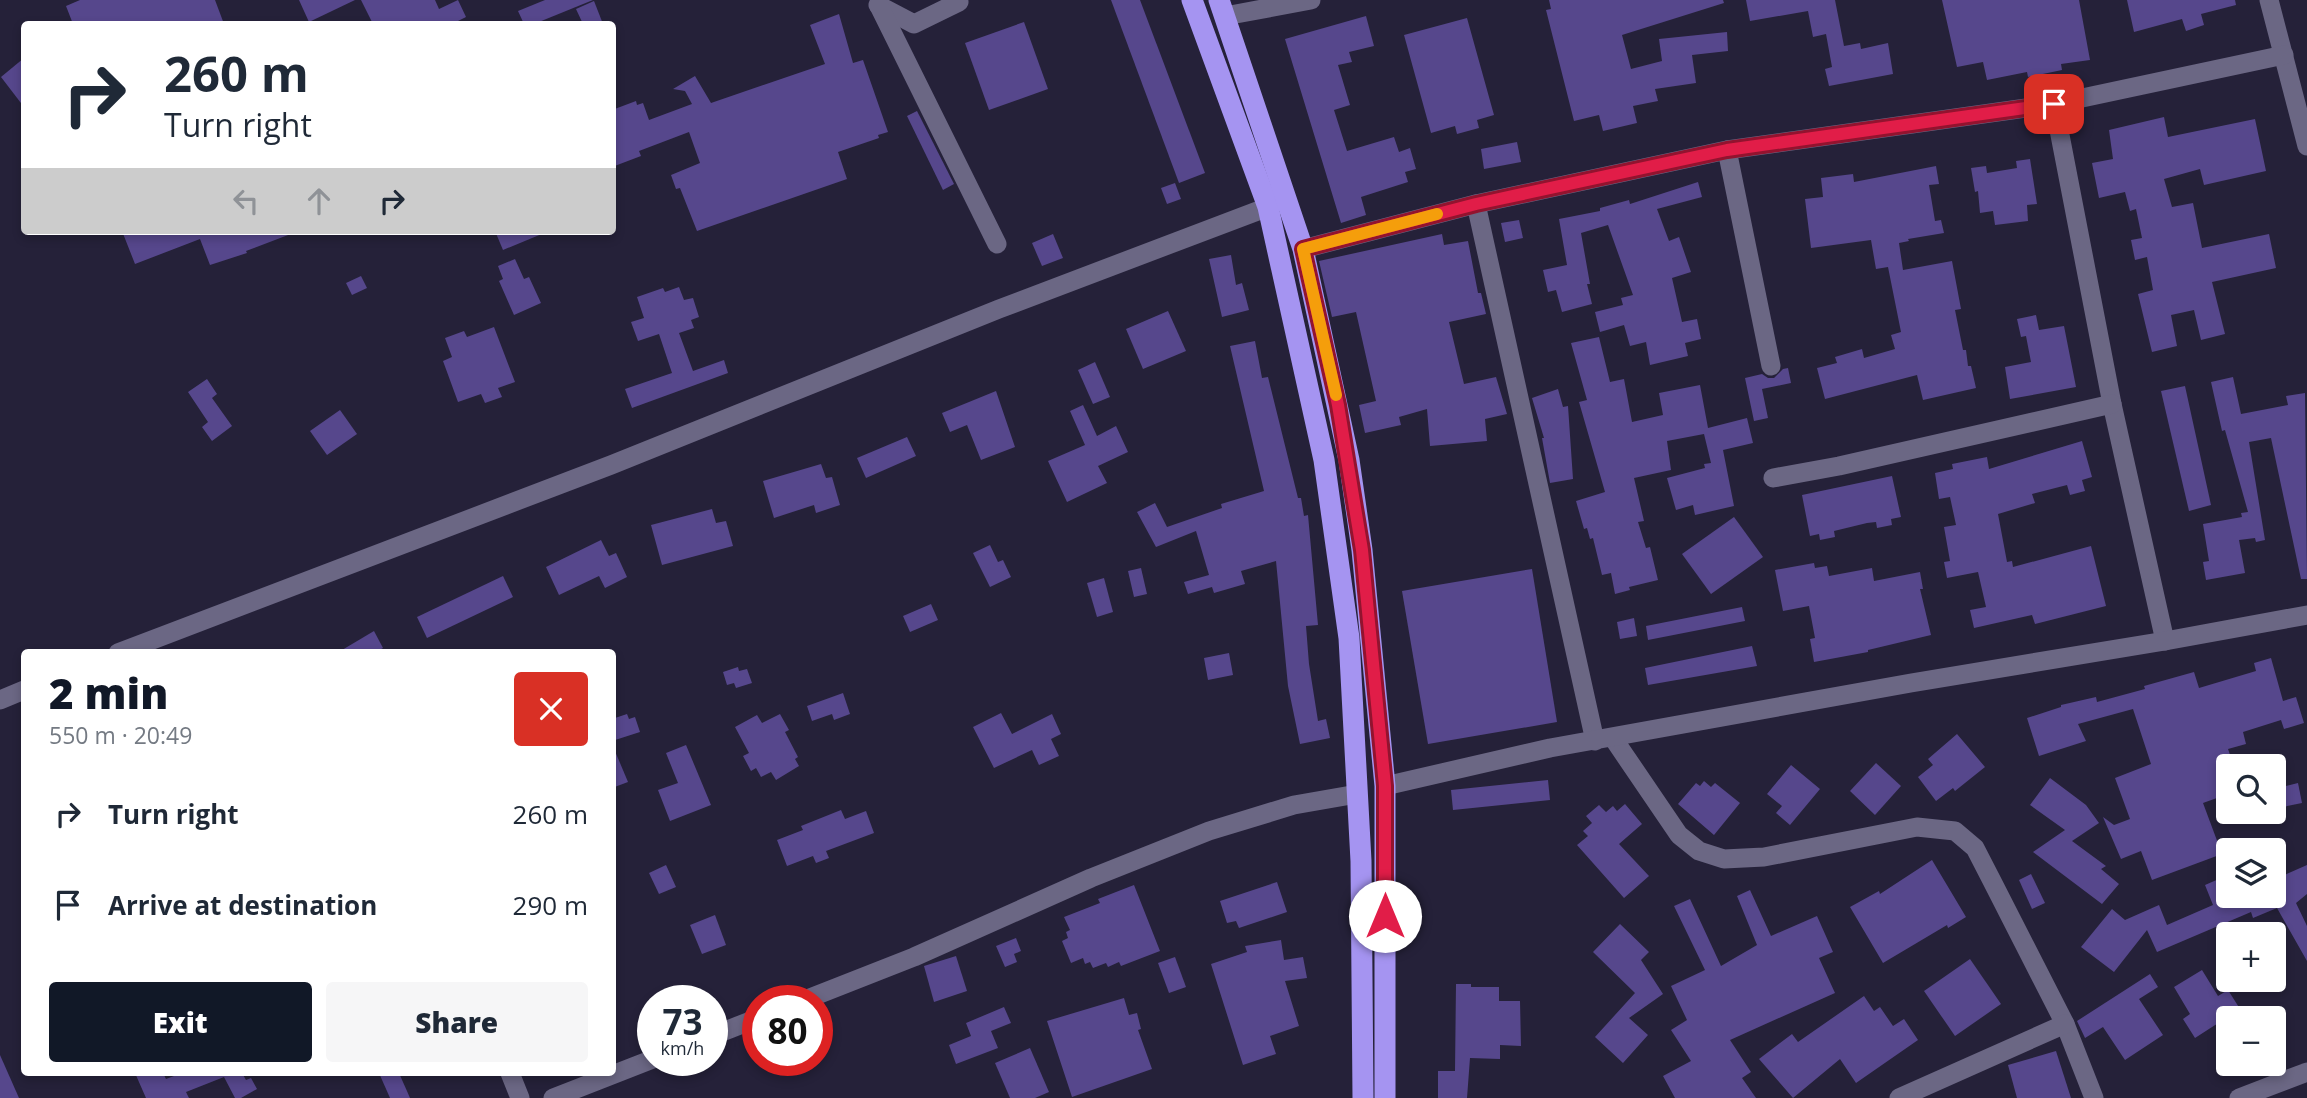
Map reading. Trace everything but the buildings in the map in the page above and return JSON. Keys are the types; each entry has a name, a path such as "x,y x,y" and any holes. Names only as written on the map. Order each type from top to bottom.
{"highway":[{"path":"1192,0 1268,207 1324,460 1338,548 1349,638 1361,861 1363,1098"},
{"path":"1222,8 1303,249 1333,378 1357,511 1385,786 1385,1098"}],"street":[{"path":"1222,8 1311,0"},
{"path":"2269,0 2307,146"},
{"path":"873,3 914,24 959,2"},
{"path":"873,3 997,244"},
{"path":"1303,249 1476,204 1727,150 2054,104 2284,55"},
{"path":"2054,104 2112,404 2165,642"},
{"path":"1727,150 1772,366"},
{"path":"1476,204 1604,740 1679,835 1699,851 1724,859 1764,857 1917,827 1955,831 1975,848 2065,1024 2094,1098"},
{"path":"128,649 611,465 999,309 1268,207"},
{"path":"1773,478 1839,466 2112,404"},
{"path":"1385,786 1550,748 2307,615"},
{"path":"0,700 21,692"},
{"path":"833,989 914,957 1091,878 1209,831 1294,805 1357,794"},
{"path":"1899,1098 2065,1024"},
{"path":"616,1073 637,1065"},
{"path":"2239,1098 2307,1072"},
{"path":"511,1076 520,1098"},
{"path":"553,1098 609,1076"}],"slow traffic":[{"path":"1336,395 1303,249 1437,214"}],"route":[{"path":"1385,916 1385,786 1362,550 1349,460 1303,249 1476,204 1727,150 2054,104"}]}
